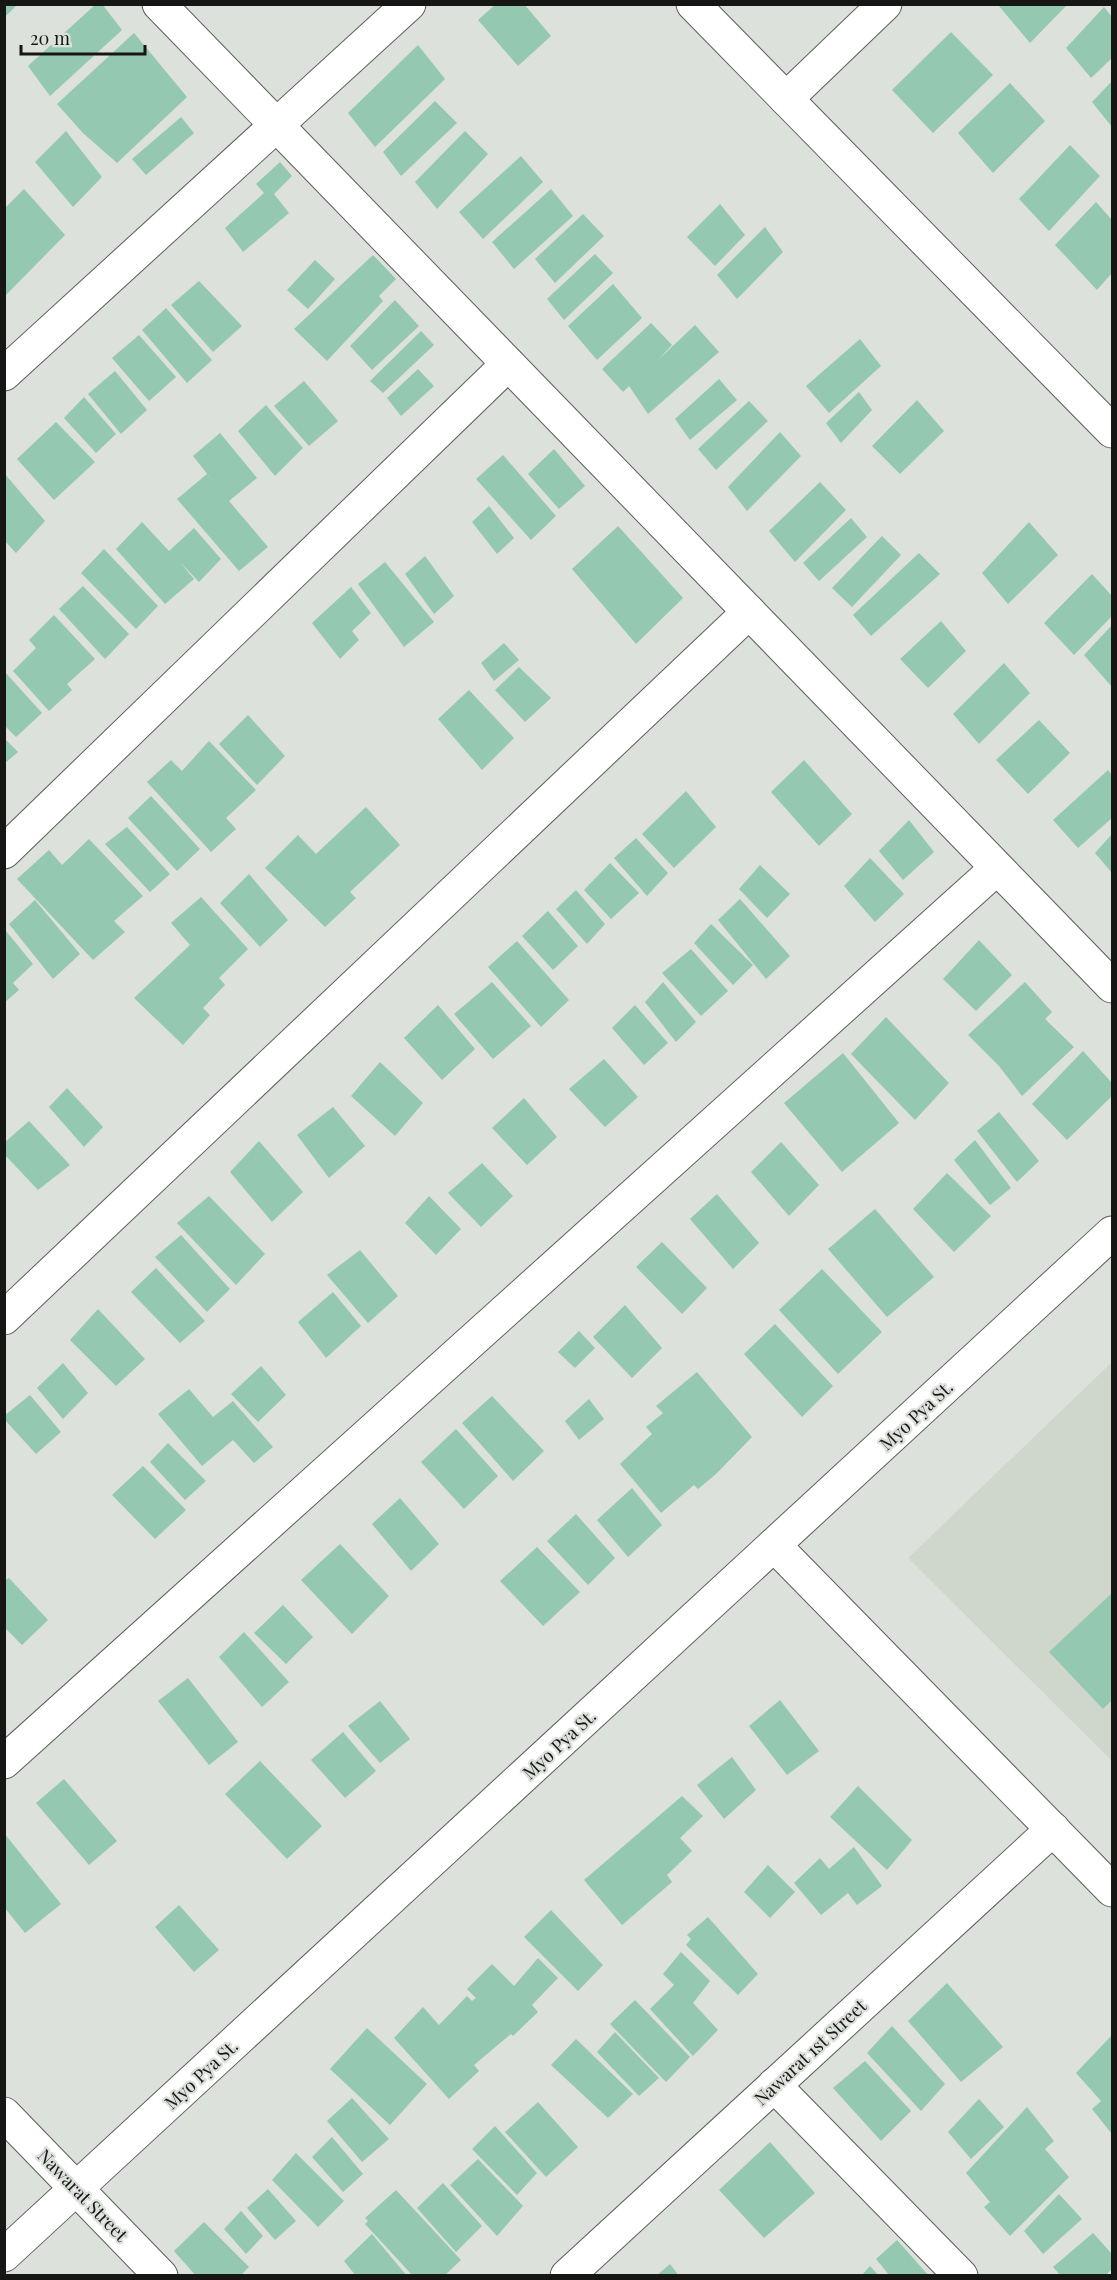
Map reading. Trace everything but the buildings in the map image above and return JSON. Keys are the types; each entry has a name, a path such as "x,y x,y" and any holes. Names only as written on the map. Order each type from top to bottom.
{"street":[{"path":"159,4 1113,986"},
{"path":"4,374 409,4"},
{"path":"693,4 1113,431"},
{"path":"786,99 885,4"},
{"path":"4,852 508,364"},
{"path":"4,1318 749,612"},
{"path":"4,1762 997,868"},
{"name":"Myo Pya St.","path":"4,2256 1113,1233"},
{"path":"774,1545 1113,1890"},
{"name":"Nawarat 1st Street","path":"567,2276 1053,1829"},
{"path":"774,2085 961,2276"},
{"name":"Nawarat Street","path":"4,2114 161,2276"}],"shaded area":[{"path":"1112,1362 1112,1761 908,1558"}]}
